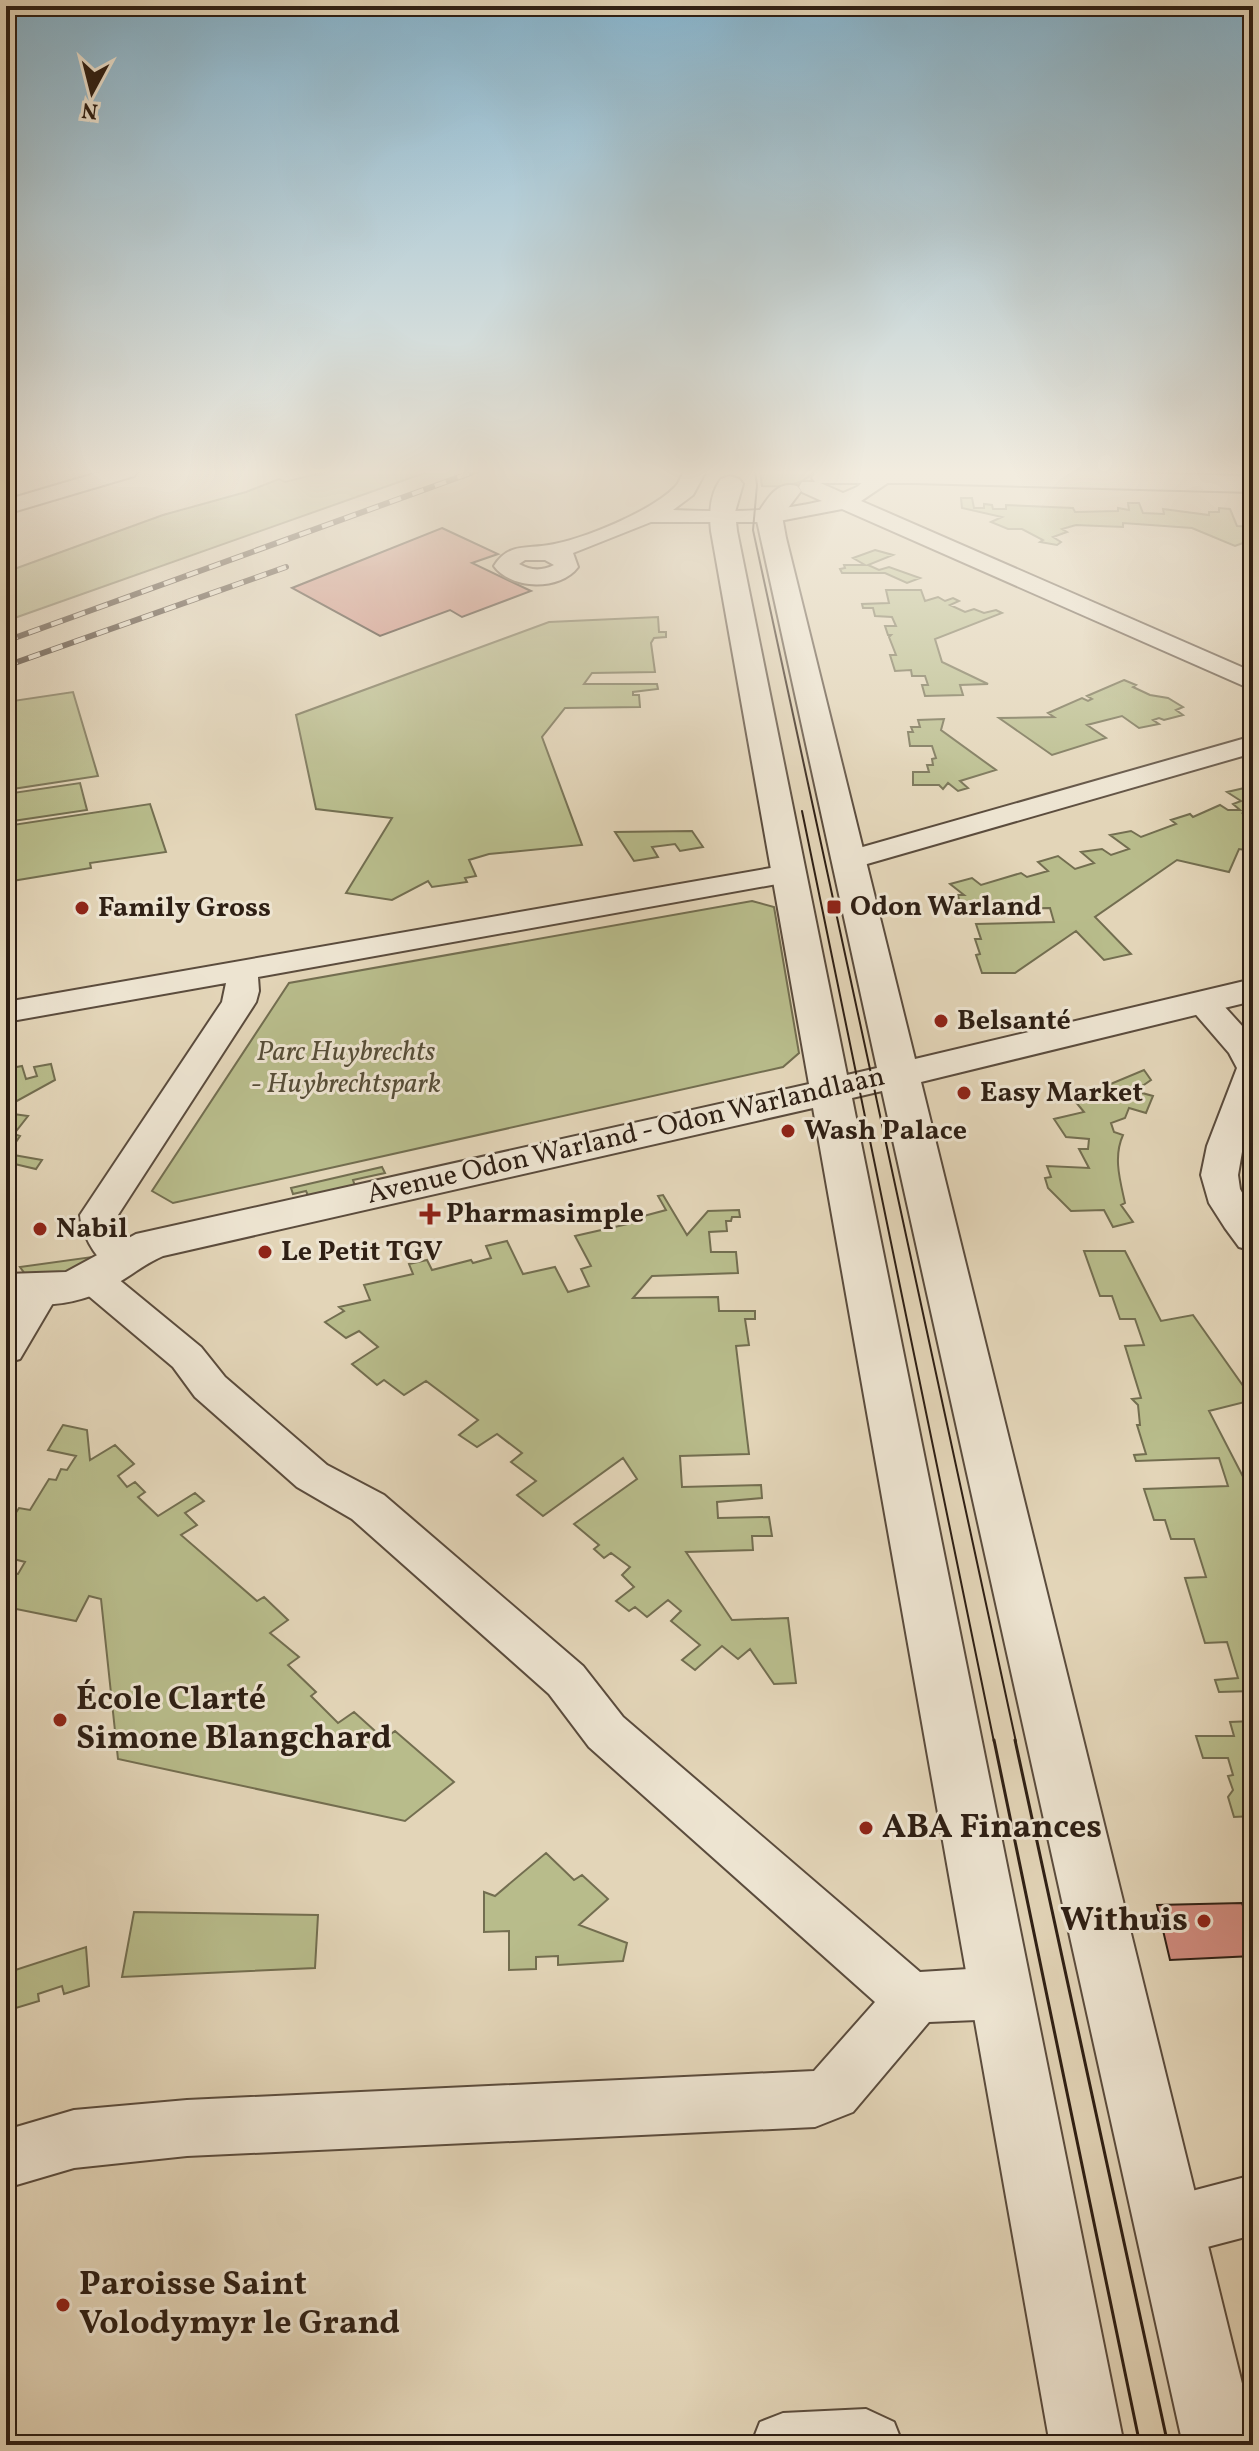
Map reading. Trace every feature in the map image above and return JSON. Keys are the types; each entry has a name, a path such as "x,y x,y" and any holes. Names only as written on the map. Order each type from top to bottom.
{"street":[{"path":"734,585 1087,2445"},
{"path":"785,585 1220,2445"},
{"path":"1032,585 1253,682"},
{"path":"849,860 1253,744"},
{"path":"6,1012 788,874"},
{"path":"241,971 243,991 239,1002 99,1215 106,1267 210,1387 312,1476 368,1507 566,1680 606,1732 912,2000"},
{"name":"Avenue Odon Warland - Odon Warlandlaan","path":"23,1290 61,1288 152,1244 1253,990"},
{"path":"1202,1002 1244,1049 1253,1069 1224,1147 1219,1175 1232,1213 1253,1238"},
{"path":"6,1349 23,1290"},
{"path":"6,2159 74,2139 187,2128 815,2099 833,2092 912,2000 924,1996 1001,1993"},
{"path":"1169,2227 1253,2205"},
{"path":"783,2445 866,2441 871,2445"}],"green space":[{"path":"6,585 107,585 6,621"},
{"path":"886,590 921,590 925,601 938,597 945,601 953,598 959,601 950,605 965,612 974,609 984,613 996,610 1002,613 935,639 942,662 988,684 960,685 963,695 925,696 922,685 928,685 925,676 912,676 911,670 895,671 890,655 896,655 889,637 891,635 888,635 885,626 896,626 892,617 875,616 873,608 863,608 862,604 889,603"},
{"path":"658,617 659,632 666,632 666,637 654,638 651,643 655,672 592,673 584,684 657,684 658,689 633,692 633,695 639,695 640,707 565,708 542,737 582,845 489,854 469,860 476,876 465,878 467,882 432,887 428,881 392,900 346,893 392,818 316,809 296,715 549,622"},
{"path":"1124,680 1150,695 1168,698 1183,707 1176,710 1183,715 1164,720 1159,718 1153,720 1159,724 1139,728 1122,716 1087,725 1106,738 1052,755 999,718 1054,717 1048,713 1082,698 1088,701 1092,699 1087,696"},
{"path":"73,692 98,776 6,790 6,702"},
{"path":"944,719 941,730 996,770 960,781 968,788 958,791 948,783 943,789 939,785 913,785 913,772 929,772 927,765 933,765 932,759 936,758 932,746 910,746 908,732 913,732 911,727 920,727 918,720"},
{"path":"80,783 87,810 6,822 6,794"},
{"path":"1253,786 1253,806 1243,813 1253,816 1253,851 1239,849 1229,872 1177,860 1095,917 1131,954 1104,960 1076,931 1015,973 982,973 976,955 980,954 975,939 981,939 976,924 1054,922 1050,908 971,909 969,904 960,904 958,895 964,895 950,884 972,878 981,885 1021,873 1027,877 1048,871 1038,862 1058,856 1075,869 1094,863 1081,852 1102,849 1111,855 1129,849 1110,835 1131,831 1141,837 1176,824 1171,820 1190,814 1193,817 1220,805 1228,810 1240,810 1233,804 1241,801 1227,792"},
{"path":"150,804 166,852 90,863 91,868 6,882 6,826"},
{"path":"692,831 703,847 680,851 675,844 652,847 658,857 634,861 615,832"},
{"name":"Parc Huybrechts - Huybrechtspark","path":"752,901 774,907 799,1053 783,1067 173,1203 152,1191 289,983"},
{"path":"51,1064 55,1080 6,1107 6,1069 22,1066 26,1079 37,1076 34,1067"},
{"path":"1144,1070 1151,1080 1135,1091 1153,1096 1146,1113 1129,1108 1125,1118 1111,1123 1114,1132 1123,1135 1118,1160 1125,1203 1121,1205 1133,1222 1113,1227 1104,1210 1071,1211 1048,1188 1045,1178 1051,1177 1047,1166 1089,1168 1079,1149 1088,1149 1089,1139 1066,1137 1054,1119 1084,1112 1070,1095 1103,1091 1101,1088"},
{"path":"6,1113 28,1116 14,1134 20,1136 8,1154 42,1160 36,1169 6,1162"},
{"path":"382,1167 385,1173 353,1180 356,1189 310,1200 306,1191 293,1194 291,1188"},
{"path":"663,1195 687,1235 708,1211 739,1210 740,1217 726,1221 727,1231 709,1232 711,1252 736,1252 738,1273 652,1276 633,1298 718,1297 719,1311 755,1311 755,1319 745,1319 749,1345 736,1346 749,1454 680,1456 682,1487 761,1485 762,1498 717,1502 718,1518 769,1517 772,1536 752,1536 753,1550 686,1552 732,1620 788,1618 796,1683 774,1684 750,1649 738,1659 722,1646 695,1670 682,1660 700,1645 671,1621 681,1611 668,1600 647,1617 635,1607 629,1611 616,1601 634,1587 622,1575 630,1567 611,1553 604,1558 594,1549 599,1545 574,1524 637,1479 623,1458 543,1516 517,1495 536,1481 511,1462 522,1453 497,1434 477,1447 459,1435 478,1420 426,1381 404,1395 384,1380 377,1385 352,1364 378,1347 359,1331 346,1338 325,1322 344,1311 339,1307 370,1300 364,1285 413,1274 409,1264 427,1260 432,1270 471,1260 473,1263 491,1258 486,1246 507,1241 523,1274 555,1267 568,1292 589,1286 581,1269 591,1266 575,1236 641,1221 640,1217 666,1210 658,1196"},
{"path":"1084,1251 1125,1251 1161,1321 1193,1315 1253,1400 1209,1411 1253,1496 1253,1691 1219,1692 1215,1680 1238,1678 1227,1642 1205,1643 1185,1578 1206,1577 1194,1539 1171,1539 1165,1520 1154,1520 1144,1489 1228,1486 1219,1458 1136,1461 1134,1455 1146,1454 1137,1425 1140,1425 1138,1405 1132,1399 1141,1398 1125,1346 1144,1345 1135,1319 1120,1319 1112,1296 1100,1296"},
{"path":"92,1257 78,1268 61,1273 25,1274 20,1267"},
{"path":"63,1425 87,1430 90,1460 115,1445 134,1464 118,1476 127,1487 135,1482 145,1492 138,1497 158,1516 195,1493 204,1501 185,1513 197,1525 181,1535 257,1601 264,1597 288,1620 270,1633 299,1657 288,1665 316,1692 311,1696 338,1723 354,1712 384,1739 395,1731 454,1782 405,1821 118,1759 101,1599 89,1596 76,1621 6,1607 6,1572 18,1574 25,1562 6,1557 13,1540 6,1538 6,1528 19,1508 30,1510 49,1479 56,1480 61,1469 67,1470 76,1456 48,1450"},
{"path":"1253,1721 1253,1816 1234,1817 1228,1797 1233,1790 1228,1776 1233,1775 1228,1758 1203,1758 1196,1736 1234,1736 1230,1722"},
{"path":"546,1853 574,1880 582,1875 608,1899 579,1925 627,1943 623,1961 558,1965 558,1956 536,1957 536,1969 509,1970 509,1931 484,1932 484,1892 495,1896"},
{"path":"134,1912 318,1915 315,1968 122,1977"},
{"path":"86,1947 89,1986 64,1994 62,1986 38,1994 39,2001 6,2011 6,1973"}],"building":[{"path":"299,585 519,585 531,591 462,617 450,610 380,636 292,588"},
{"name":"Withuis","path":"1242,1903 1253,1937 1253,1956 1170,1960 1157,1905"}],"tram line":[{"path":"765,585 1016,1742"},
{"path":"802,811 994,1742"},
{"path":"994,1740 1140,2445"},
{"path":"1015,1740 1168,2445"}],"railway":[{"path":"6,641 160,585"},
{"path":"6,666 234,585"}],"place":[{"name":"Odon Warland","path":"834,907"},
{"name":"Family Gross","path":"82,908"},
{"name":"Belsanté","path":"941,1021"},
{"name":"Easy Market","path":"964,1093"},
{"name":"Wash Palace","path":"788,1131"},
{"name":"Pharmasimple","path":"430,1214"},
{"name":"Nabil","path":"40,1229"},
{"name":"Le Petit TGV","path":"265,1252"},
{"name":"École Clarté Simone Blangchard","path":"60,1720"},
{"name":"ABA Finances","path":"866,1828"},
{"name":"Withuis","path":"1204,1921"},
{"name":"Paroisse Saint Volodymyr le Grand","path":"63,2305"}]}
